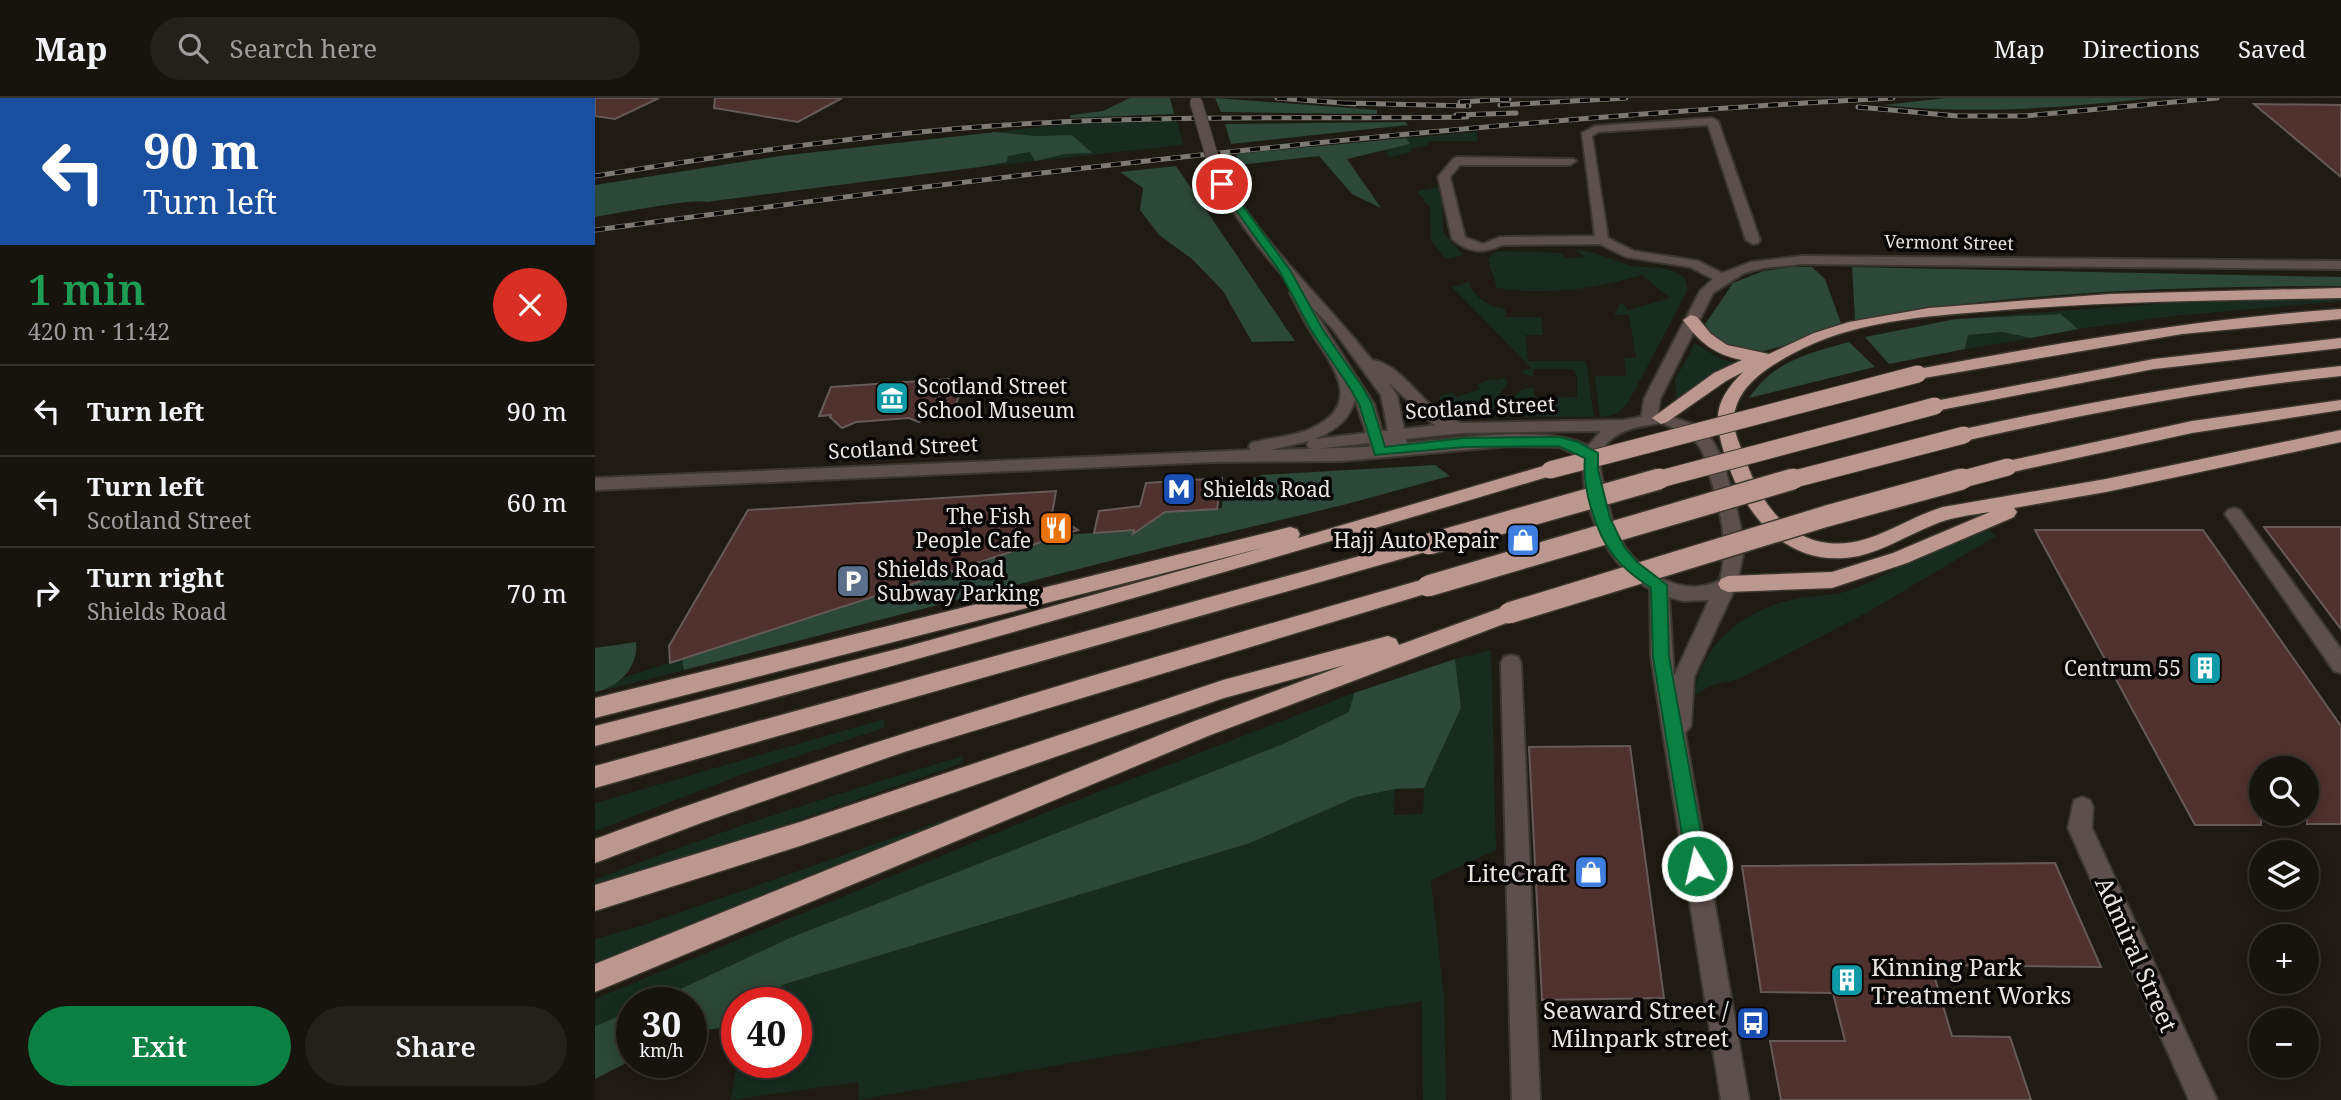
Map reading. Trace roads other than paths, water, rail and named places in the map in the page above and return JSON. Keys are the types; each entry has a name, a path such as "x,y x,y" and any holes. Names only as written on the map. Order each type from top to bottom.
{"highway":[{"path":"2341,293 2092,299 1982,307 1896,318 1811,340 1774,358 1738,387 1725,413 1726,431 1742,480 1765,520 1791,540 1809,547 1848,551 1883,543 1913,526 1944,514 2073,492 2341,436"},
{"path":"595,708 1550,470 1918,374 2107,340 2341,314"},
{"path":"1691,320 1702,336 1722,351 1736,355 1763,356"},
{"path":"595,777 1803,439 1935,406 2154,364 2341,343"},
{"path":"1655,419 1720,377 1763,356 1793,348"},
{"path":"595,851 743,794 932,731 1801,477 1964,435 2102,405 2218,386 2341,371"},
{"path":"595,898 800,834 1223,690 1509,613 1827,516 2008,467 2192,427 2341,405"},
{"path":"595,736 905,656 1194,576 1550,470"},
{"path":"1726,586 1832,580 1901,558 1995,516 2073,492"},
{"path":"595,978 1297,691 1509,613"}],"street":[{"path":"1195,100 1222,184 1285,270 1338,325 1361,354 1389,395 1399,441"},
{"path":"1602,240 1586,135 1595,129 1712,121 1753,240"},
{"path":"1570,161 1457,161 1444,177 1459,239 1483,249 1500,241 1602,240 1631,254 1693,264 1720,277 1707,291 1652,399 1655,419"},
{"name":"Vermont Street","path":"1720,277 1753,264 1803,260 2341,265"},
{"path":"1285,270 1317,330 1366,404 1378,445"},
{"path":"1361,354 1402,385 1440,421 1462,428"},
{"path":"1213,456 1301,438 1320,431 1342,412 1346,404 1347,372"},
{"path":"1678,755 1684,677 1726,586 1736,556 1733,519 1709,448 1692,431 1655,419 1625,425 1603,437 1593,456 1591,470 1602,518 1618,550 1631,566 1670,591 1703,594 1726,586"},
{"name":"Scotland Street","path":"595,484 1213,456 1343,455 1462,428 1625,425"},
{"name":"Scotland Street","path":"1399,441 1559,442 1573,445 1593,456"},
{"path":"2234,514 2341,665"},
{"path":"1659,585 1661,657 1735,1100"},
{"path":"1511,663 1526,1100"},
{"name":"Admiral Street","path":"2081,807 2080,828 2203,1100"}],"railway":[{"path":"1277,98 1355,104"},
{"path":"1500,105 1626,98"},
{"path":"595,230 1243,150 1567,120 1893,98"},
{"path":"1858,107 1957,116 2025,116 2217,98"},
{"path":"1460,102 1509,99"},
{"path":"1346,103 1469,106"},
{"path":"1456,115 1516,113"},
{"path":"595,176 800,146 1006,125 1178,119 1467,117"}],"place":[{"name":"Scotland Street School Museum","path":"892,398"},
{"name":"Shields Road","path":"1179,489"},
{"name":"The Fish People Cafe","path":"1056,528"},
{"name":"Hajj Auto Repair","path":"1523,540"},
{"name":"Shields Road Subway Parking","path":"853,581"},
{"name":"Centrum 55","path":"2205,668"},
{"name":"LiteCraft","path":"1591,872"},
{"name":"Kinning Park Treatment Works","path":"1847,980"},
{"name":"Seaward Street / Milnpark street","path":"1753,1023"}]}
